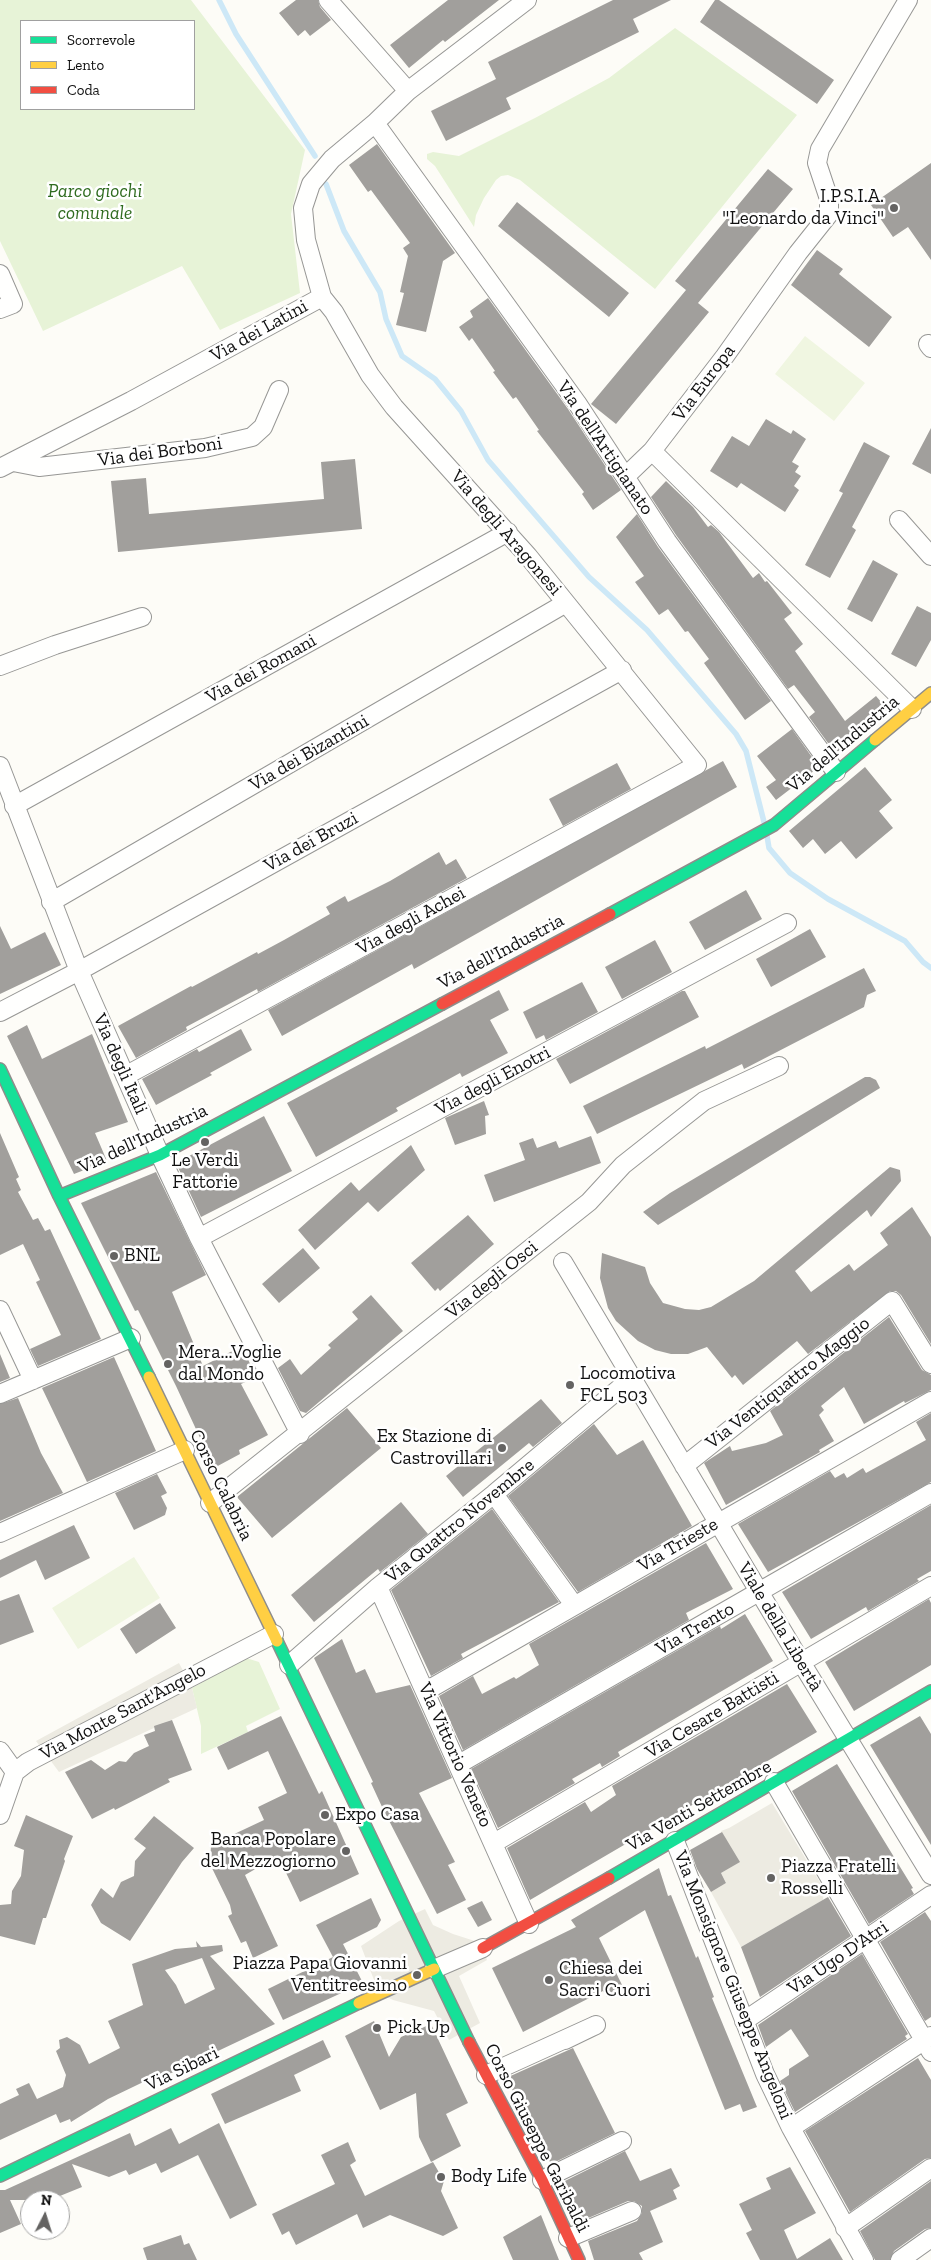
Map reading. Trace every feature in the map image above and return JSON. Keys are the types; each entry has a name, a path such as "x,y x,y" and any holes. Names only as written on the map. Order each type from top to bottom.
{"main road":[{"name":"Via dell'Industria","path":"59,1196 160,1155 756,836 774,825 931,693"},
{"name":"Corso Calabria","path":"0,1069 59,1196 131,1338 434,1970"},
{"name":"Via Venti Settembre","path":"483,1948 675,1841 848,1739 929,1696"},
{"name":"Via Sibari","path":"0,2176 379,1992 434,1970"},
{"name":"Corso Giuseppe Garibaldi","path":"434,1970 486,2075 542,2180 579,2260"}],"street":[{"path":"328,0 408,91"},
{"name":"Via dei Latini","path":"6,465 131,401 322,297 306,240 303,208 311,184 332,159 375,123 408,91 527,0"},
{"name":"Via Europa","path":"626,476 652,451 725,356 798,253 829,214 829,199 817,163 820,149 908,0"},
{"name":"Via dell'Artigianato","path":"375,123 571,396 667,540 836,772"},
{"path":"0,274 13,304 0,309"},
{"name":"Via degli Aragonesi","path":"322,297 334,312 370,375 394,407 508,532 622,670 697,765"},
{"name":"Via dei Borboni","path":"6,465 39,467 204,448 252,437 262,427 278,390"},
{"path":"652,451 912,709"},
{"path":"899,520 931,556"},
{"name":"Via dei Romani","path":"14,806 508,532"},
{"name":"Via dei Bizantini","path":"51,902 566,603"},
{"path":"0,666 55,645 142,617"},
{"name":"Via dei Bruzi","path":"0,1012 79,971 622,670"},
{"name":"Via degli Achei","path":"125,1076 697,765"},
{"name":"Via degli Itali","path":"0,766 79,971 160,1155 199,1238 300,1434"},
{"name":"Via degli Enotri","path":"199,1238 787,923"},
{"name":"Via degli Osci","path":"210,1503 300,1434 589,1202 623,1165 704,1101 779,1066"},
{"name":"Viale della Libertà","path":"563,1262 801,1662 931,1875"},
{"name":"Via Ventiquattro Maggio","path":"684,1466 892,1301 931,1364"},
{"path":"0,1310 33,1380"},
{"path":"0,1394 131,1338"},
{"name":"Via Quattro Novembre","path":"288,1665 378,1587 494,1494 632,1378"},
{"name":"Via Trieste","path":"426,1691 931,1401"},
{"path":"0,1532 185,1450"},
{"name":"Via Trento","path":"460,1764 931,1493"},
{"path":"494,1494 574,1605"},
{"name":"Via Cesare Battisti","path":"494,1843 931,1586"},
{"name":"Via Vittorio Veneto","path":"378,1587 460,1764 529,1924"},
{"name":"Via Monte Sant'Angelo","path":"15,1772 28,1762 274,1634"},
{"path":"0,1751 15,1772 0,1815"},
{"path":"774,1782 865,1939 929,2043 791,2128"},
{"name":"Via Monsignore Giuseppe Angeloni","path":"675,1841 765,2074 791,2128 864,2260"},
{"name":"Via Ugo D'Atri","path":"744,2022 931,1895"},
{"path":"434,1970 483,1948"},
{"path":"486,2075 596,2025 565,2040"},
{"path":"542,2180 622,2142"},
{"path":"845,2228 931,2168"},
{"path":"568,2238 632,2211"},
{"path":"900,2260 931,2238"}],"green space":[{"name":"Parco giochi comunale","path":"0,0 191,0 305,150 291,214 300,293 220,330 182,266 43,331 0,241"},
{"path":"675,28 797,115 655,289 520,180 508,175 501,176 496,180 484,198 476,215 474,227 435,166 427,159 427,154 433,152 459,156 535,118 609,78"},
{"path":"805,336 865,383 834,421 775,374"},
{"path":"134,1557 160,1598 78,1649 52,1608"},
{"path":"246,1658 259,1662 280,1709 246,1726 248,1732 201,1754 201,1726 192,1688"}],"shaded area":[{"path":"179,1663 192,1688 197,1708 59,1772 36,1741"},
{"name":"Piazza Fratelli Rosselli","path":"772,1803 824,1889 823,1900 741,1947 711,1892 726,1883 721,1873 739,1862 721,1831"},
{"name":"Piazza Papa Giovanni Ventitreesimo","path":"425,1909 433,1925 481,1943 487,1960 459,1976 480,2023 449,2040 434,2011 393,2000 379,1993 361,1946 399,1921"}],"building":[{"path":"296,0 318,0 320,7 331,20 310,36 305,30 298,36 279,13"},
{"path":"448,0 499,0 445,42 443,40 409,68 390,45"},
{"path":"613,0 671,0 633,19 639,32 506,98 511,109 446,141 431,111 496,79 488,62"},
{"path":"715,0 719,0 834,80 817,104 700,22"},
{"path":"377,144 455,253 443,261 426,332 396,325 404,293 400,292 408,256 403,248 410,243 371,190 368,192 349,165"},
{"path":"931,163 931,260 908,227 893,237 871,205"},
{"path":"768,169 793,189 698,303 709,312 616,424 591,404 686,290 675,281"},
{"path":"517,202 629,293 609,317 498,226"},
{"path":"817,250 843,269 839,274 892,317 869,347 791,285"},
{"path":"488,298 568,409 621,490 593,510 582,494 584,492 537,431 539,430 516,397 513,399 493,372 495,371 472,338 469,341 459,327 473,317 470,311"},
{"path":"766,419 791,434 793,430 806,439 792,462 799,466 795,472 801,476 794,486 799,490 785,512 741,483 737,488 710,471 732,436 749,446"},
{"path":"931,428 931,474 912,464"},
{"path":"864,442 890,456 852,527 856,530 830,578 805,565 843,493 839,491"},
{"path":"355,459 362,529 118,552 111,481 146,478 149,514 324,499 321,462"},
{"path":"666,481 693,507 708,527 711,525 719,532 753,578 759,573 792,613 784,619 803,644 795,651 845,721 876,696 888,710 836,754 809,717 815,712 794,685 788,689 676,535 651,497"},
{"path":"637,514 658,547 771,701 745,720 704,663 709,659 688,631 685,632 668,609 659,615 635,582 644,576 616,537"},
{"path":"873,560 898,574 872,622 847,609"},
{"path":"917,606 931,613 931,640 916,667 891,654"},
{"path":"792,729 819,767 776,800 766,787 776,780 757,756"},
{"path":"723,761 737,787 414,969 412,964 282,1036 268,1010"},
{"path":"617,763 631,789 563,826 549,799"},
{"path":"865,767 892,800 879,811 893,828 856,859 841,841 825,854 813,839 803,848 789,831"},
{"path":"439,852 446,865 456,859 467,878 258,992 257,989 186,1027 187,1030 136,1058 118,1026 257,952 258,954 330,914 326,907 345,896 348,902 390,881"},
{"path":"746,890 762,919 705,950 689,922"},
{"path":"0,926 11,949 45,932 61,965 0,994"},
{"path":"810,929 826,957 771,987 756,959"},
{"path":"655,940 672,972 622,999 605,967"},
{"path":"864,968 876,991 867,995 864,1007 744,1069 742,1064 597,1134 583,1106 705,1046 706,1049"},
{"path":"582,982 598,1012 546,1040 544,1035 536,1039 523,1012"},
{"path":"499,990 509,1010 490,1020 508,1053 462,1077 460,1073 396,1108 398,1111 316,1157 287,1103"},
{"path":"685,991 699,1017 570,1084 556,1059"},
{"path":"27,1025 42,1059 92,1034 128,1122 95,1133 107,1161 74,1174 7,1036"},
{"path":"241,1029 252,1050 210,1073 212,1075 156,1105 142,1079 197,1049 199,1052"},
{"path":"865,1077 876,1080 880,1088 658,1225 643,1212 670,1193"},
{"path":"484,1101 489,1115 485,1116 486,1134 455,1145 445,1118"},
{"path":"264,1116 292,1171 201,1217 176,1163"},
{"path":"0,1133 19,1177 16,1179 21,1190 18,1192 33,1220 38,1218 45,1231 50,1229 101,1339 38,1366 30,1349 61,1335 36,1282 40,1280 23,1244 0,1255"},
{"path":"591,1136 601,1163 494,1202 484,1175 525,1160 519,1143 533,1138 537,1148 556,1141 559,1148"},
{"path":"411,1145 425,1170 378,1212 368,1202 315,1250 298,1230 351,1182 359,1191"},
{"path":"890,1167 900,1170 901,1181 871,1217 867,1210 795,1271 811,1292 849,1264 854,1271 888,1245 880,1233 912,1207 931,1237 931,1344 901,1295 896,1291 890,1291 808,1354 797,1341 743,1385 735,1375 732,1378 707,1347 688,1354 671,1354 655,1350 638,1341 616,1321 608,1308 600,1278 602,1253 645,1267 650,1283 663,1303 685,1309 699,1310 711,1307 754,1281"},
{"path":"156,1172 206,1275 172,1292 203,1366 242,1346 256,1377 241,1384 268,1435 239,1450 240,1454 214,1468 138,1310 135,1311 81,1203"},
{"path":"468,1215 494,1244 440,1291 438,1288 435,1291 411,1263"},
{"path":"303,1248 320,1268 279,1303 262,1284"},
{"path":"371,1295 403,1331 306,1413 300,1411 278,1368 290,1359 301,1375 331,1348 328,1345 358,1319 352,1312"},
{"path":"889,1317 922,1370 931,1375 931,1390 905,1403 904,1401 864,1424 844,1387 821,1406 824,1410 819,1415 834,1441 819,1450 820,1452 726,1505 704,1463 730,1446 732,1451 766,1443 783,1435 770,1411"},
{"path":"0,1354 10,1378 0,1382"},
{"path":"114,1357 156,1451 87,1482 42,1388"},
{"path":"18,1398 41,1453 63,1493 0,1521 0,1404"},
{"name":"Ex Stazione di Castrovillari","path":"541,1399 562,1423 533,1447 529,1443 463,1497 446,1476"},
{"path":"347,1408 381,1448 272,1538 237,1497"},
{"path":"931,1413 931,1482 768,1572 738,1524 830,1471 835,1478 844,1473 847,1478 863,1468 866,1473 926,1440 916,1422"},
{"path":"594,1424 617,1455 643,1440 692,1526 578,1592 508,1496"},
{"path":"157,1474 167,1493 161,1496 167,1508 165,1515 134,1530 115,1493"},
{"path":"401,1502 428,1534 380,1572 378,1569 314,1622 291,1595"},
{"path":"931,1505 931,1571 917,1579 919,1581 868,1611 866,1607 811,1639 782,1592"},
{"path":"492,1509 559,1602 461,1654 463,1658 431,1676 391,1590"},
{"path":"74,1525 90,1558 45,1580 36,1560 0,1578 0,1560"},
{"path":"706,1543 733,1589 686,1613 689,1620 463,1750 439,1696 473,1676 482,1694 514,1677 516,1679 539,1665 529,1644"},
{"path":"19,1594 34,1632 0,1645 0,1601"},
{"path":"929,1599 931,1603 931,1665 854,1711 825,1662"},
{"path":"160,1603 176,1628 136,1654 120,1629"},
{"path":"745,1614 773,1661 618,1752 620,1756 602,1767 600,1763 572,1779 575,1783 498,1828 471,1769 720,1626 721,1629"},
{"path":"342,1639 356,1673 365,1669 376,1693 410,1685 452,1778 419,1793 455,1862 448,1865 466,1900 437,1914 383,1809 371,1783 373,1782 314,1658"},
{"path":"787,1684 817,1732 530,1900 507,1848 585,1802 591,1812 616,1795 612,1786"},
{"path":"281,1716 319,1794 322,1791 359,1874 300,1902 278,1856 245,1875 278,1946 253,1958 246,1941 241,1943 228,1916 232,1914 230,1905 210,1864 211,1845 264,1820 258,1807 287,1793 268,1751 228,1770 217,1747"},
{"path":"920,1716 931,1734 931,1845 870,1745"},
{"path":"172,1720 192,1770 168,1779 170,1782 115,1810 114,1808 92,1819 65,1772 91,1760 105,1770 119,1761 126,1762 134,1753 149,1746 144,1735 155,1731 154,1726"},
{"path":"837,1764 913,1888 911,1889 914,1894 869,1924 792,1791"},
{"path":"26,1815 73,1836 35,1945 0,1936 0,1905 11,1904 12,1891 21,1876 24,1850 14,1846"},
{"path":"154,1816 194,1848 182,1862 130,1941 101,1923 91,1905 101,1888 113,1898 121,1882 134,1876 135,1861 146,1848 134,1839"},
{"path":"722,1832 740,1862 721,1873 726,1883 711,1892 697,1869 690,1850"},
{"path":"659,1868 668,1896 671,1895 696,1958 698,1956 714,1997 712,1998 757,2107 743,2112 740,2104 725,2110 645,1910 599,1938 624,1989 607,1997 603,1991 523,2032 492,1968 576,1927 571,1920"},
{"path":"828,1897 851,1936 760,1997 741,1947"},
{"path":"371,1898 381,1920 377,1927 343,1944 363,1983 283,2020 268,1989 333,1957 316,1925"},
{"path":"482,1901 492,1920 478,1927 467,1908"},
{"path":"925,1912 931,1921 931,2017 925,2021 880,1942"},
{"path":"196,1941 201,1947 222,1945 223,1951 210,1956 275,2024 163,2077 162,2073 108,2099 71,2122 70,2119 60,2123 56,2114 0,2140 0,2104 19,2095 16,2089 29,2083 37,2099 63,2087 66,2075 56,2051 60,2048 59,2040 67,2037 80,2045 89,2064 120,2048 108,2021 143,2005 132,1964 175,1949 197,1947","holes":["202,1958 215,1989 185,2004 176,1985 165,1970"]},
{"path":"862,1954 908,2034 905,2036 907,2039 795,2112 780,2081 789,2075 789,2069 809,2056 791,2029 766,2047 758,2025"},
{"path":"374,2021 389,2057 401,2037 431,2024 468,2103 446,2114 461,2146 431,2162 419,2137 416,2093 380,2110 345,2036"},
{"path":"323,2040 331,2057 294,2075 301,2091 225,2124 211,2094"},
{"path":"573,2048 615,2133 551,2164 506,2078"},
{"path":"918,2058 931,2080 931,2158 925,2159 850,2212 805,2131"},
{"path":"219,2123 257,2205 230,2219 198,2155 161,2173 156,2163 129,2175 126,2170 109,2177 72,2164 82,2187 70,2192 70,2190 20,2190 20,2200 10,2200 20,2224 0,2233 0,2190 5,2190 130,2133 135,2146 171,2128 179,2144"},
{"path":"348,2142 356,2161 350,2165 365,2196 433,2162 444,2181 441,2191 458,2228 443,2236 390,2215 363,2228 357,2214 296,2245 289,2231 282,2235 272,2214 335,2184 321,2155"},
{"path":"625,2151 640,2181 671,2168 680,2186 673,2190 677,2199 650,2211 663,2242 639,2253 643,2260 594,2260 588,2241 637,2221 642,2213 642,2206 634,2201 628,2201 579,2222 561,2183"},
{"path":"790,2167 816,2213 784,2230 797,2259 830,2238 843,2260 760,2260 746,2233 752,2230 739,2204 771,2189 766,2178"},
{"path":"931,2181 931,2228 925,2229 894,2251 890,2260 875,2260 860,2231"},
{"path":"541,2215 559,2260 513,2260 503,2237"},
{"path":"181,2235 184,2245 189,2243 197,2260 147,2260 143,2248"}],"waterway":[{"path":"219,0 236,34 315,156"},
{"path":"326,184 344,231 380,292 386,319 402,356 435,379 461,411 488,460 589,577 647,630 736,734 746,751 764,822"},
{"path":"767,836 769,848 790,873 828,899 905,941 923,962 931,968"}],"traffic: fast":[{"path":"610,914 774,825 875,740"},
{"path":"59,1196 160,1155 442,1004"},
{"path":"0,1069 59,1196 149,1377"},
{"path":"277,1641 469,2042"},
{"path":"609,1878 931,1691"},
{"path":"0,2176 359,2003"}],"traffic: slow":[{"path":"875,740 931,693"},
{"path":"149,1377 277,1641"},
{"path":"359,2003 434,1969"}],"traffic: jam":[{"path":"442,1004 610,914"},
{"path":"483,1948 609,1878"},
{"path":"469,2042 542,2180 579,2260"}],"place":[{"name":"I.P.S.I.A. \"Leonardo da Vinci\"","path":"894,208"},
{"name":"Le Verdi Fattorie","path":"205,1142"},
{"name":"BNL","path":"114,1256"},
{"name":"Mera...Voglie dal Mondo","path":"168,1364"},
{"name":"Locomotiva FCL 503","path":"570,1385"},
{"name":"Ex Stazione di Castrovillari","path":"502,1448"},
{"name":"Expo Casa","path":"325,1815"},
{"name":"Banca Popolare del Mezzogiorno","path":"346,1851"},
{"name":"Piazza Fratelli Rosselli","path":"771,1878"},
{"name":"Piazza Papa Giovanni Ventitreesimo","path":"417,1975"},
{"name":"Chiesa dei Sacri Cuori","path":"549,1980"},
{"name":"Pick Up","path":"377,2028"},
{"name":"Body Life","path":"441,2177"}]}
